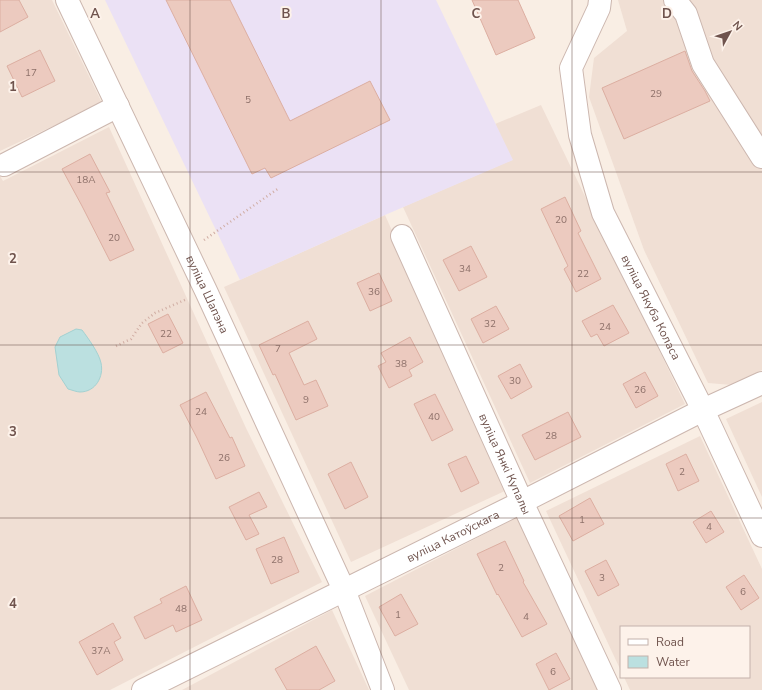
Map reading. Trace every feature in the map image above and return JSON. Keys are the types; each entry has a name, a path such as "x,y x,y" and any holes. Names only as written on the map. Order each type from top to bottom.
{"street":[{"name":"вуліца Шапэна","path":"67,0 187,250 344,590 383,690"},
{"name":"вуліца Якуба Коласа","path":"600,0 599,8 571,68 580,135 603,213 704,410 762,536"},
{"path":"675,0 686,14 703,64 762,157"},
{"path":"4,165 118,106"},
{"name":"вуліца Янкі Купалы","path":"402,236 522,502 610,690"},
{"name":"вуліца Катоўскага","path":"143,690 704,410 762,383"}],"path":[{"path":"187,250 196,246 279,188"},
{"path":"116,346 131,339 142,323 155,314 206,291"}],"shaded area":[{"path":"0,0 52,0 102,103 0,151"},
{"path":"105,0 436,0 513,160 240,280"},
{"path":"618,0 762,0 762,370 732,385 708,383 644,250 589,97 594,58 627,31"},
{"path":"541,105 685,404 530,483 403,207 512,160 495,124"},
{"path":"109,127 246,428 322,582 110,690 0,690 0,176 3,181"},
{"path":"385,215 507,490 351,562 224,287"},
{"path":"762,402 762,497 726,419"},
{"path":"700,436 762,569 762,690 630,690 624,678 750,678 750,626 620,626 620,669 546,511"},
{"path":"517,517 598,690 409,690 365,596"},
{"path":"332,610 369,690 182,690"}],"water":[{"path":"76,329 82,330 90,341 98,355 102,368 98,382 90,389 80,392 68,389 59,375 55,347 60,337"}],"building":[{"path":"0,0 19,0 28,17 0,32"},
{"path":"166,0 230,0 290,121 370,81 390,120 271,178 265,168 252,174"},
{"path":"472,0 518,0 535,38 496,55"},
{"path":"40,50 55,81 22,97 7,66"},
{"path":"685,51 692,71 710,101 624,139 602,88"},
{"path":"90,154 110,192 106,193 134,250 110,261 62,169"},
{"path":"565,197 581,231 578,233 601,279 576,292 564,269 568,266 541,209"},
{"path":"471,246 487,277 459,291 443,260"},
{"path":"379,273 392,301 370,311 357,283"},
{"path":"613,305 629,333 604,346 597,334 591,337 582,321"},
{"path":"496,306 509,329 483,343 471,319"},
{"path":"168,314 183,343 163,353 148,324"},
{"path":"308,321 317,339 289,353 304,385 316,380 328,406 296,420 275,374 273,375 259,345"},
{"path":"410,337 423,362 409,370 412,376 389,388 378,366 386,362 381,353"},
{"path":"520,364 532,387 511,399 498,376"},
{"path":"645,372 658,396 636,408 623,384"},
{"path":"206,392 230,438 232,437 245,466 216,479 180,405"},
{"path":"435,394 453,430 432,441 414,404"},
{"path":"568,412 581,437 535,460 522,435"},
{"path":"686,454 699,481 678,491 666,464"},
{"path":"466,456 479,483 461,492 448,464"},
{"path":"351,462 368,497 345,509 328,474"},
{"path":"259,492 267,507 249,515 259,534 246,540 229,507"},
{"path":"590,498 604,524 573,541 559,516"},
{"path":"711,511 724,532 706,543 693,522"},
{"path":"284,537 299,572 271,584 256,549"},
{"path":"505,541 524,581 523,582 547,624 522,637 498,594 497,595 477,554"},
{"path":"606,560 619,585 598,596 585,571"},
{"path":"744,575 759,598 741,610 726,587"},
{"path":"186,586 202,620 176,632 173,625 145,639 134,617 162,603 160,599"},
{"path":"401,594 418,624 395,636 379,607"},
{"path":"113,623 121,638 114,642 123,660 97,675 79,642"},
{"path":"316,646 335,681 319,690 287,690 275,669"},
{"path":"556,653 570,679 549,690 536,664"}]}
